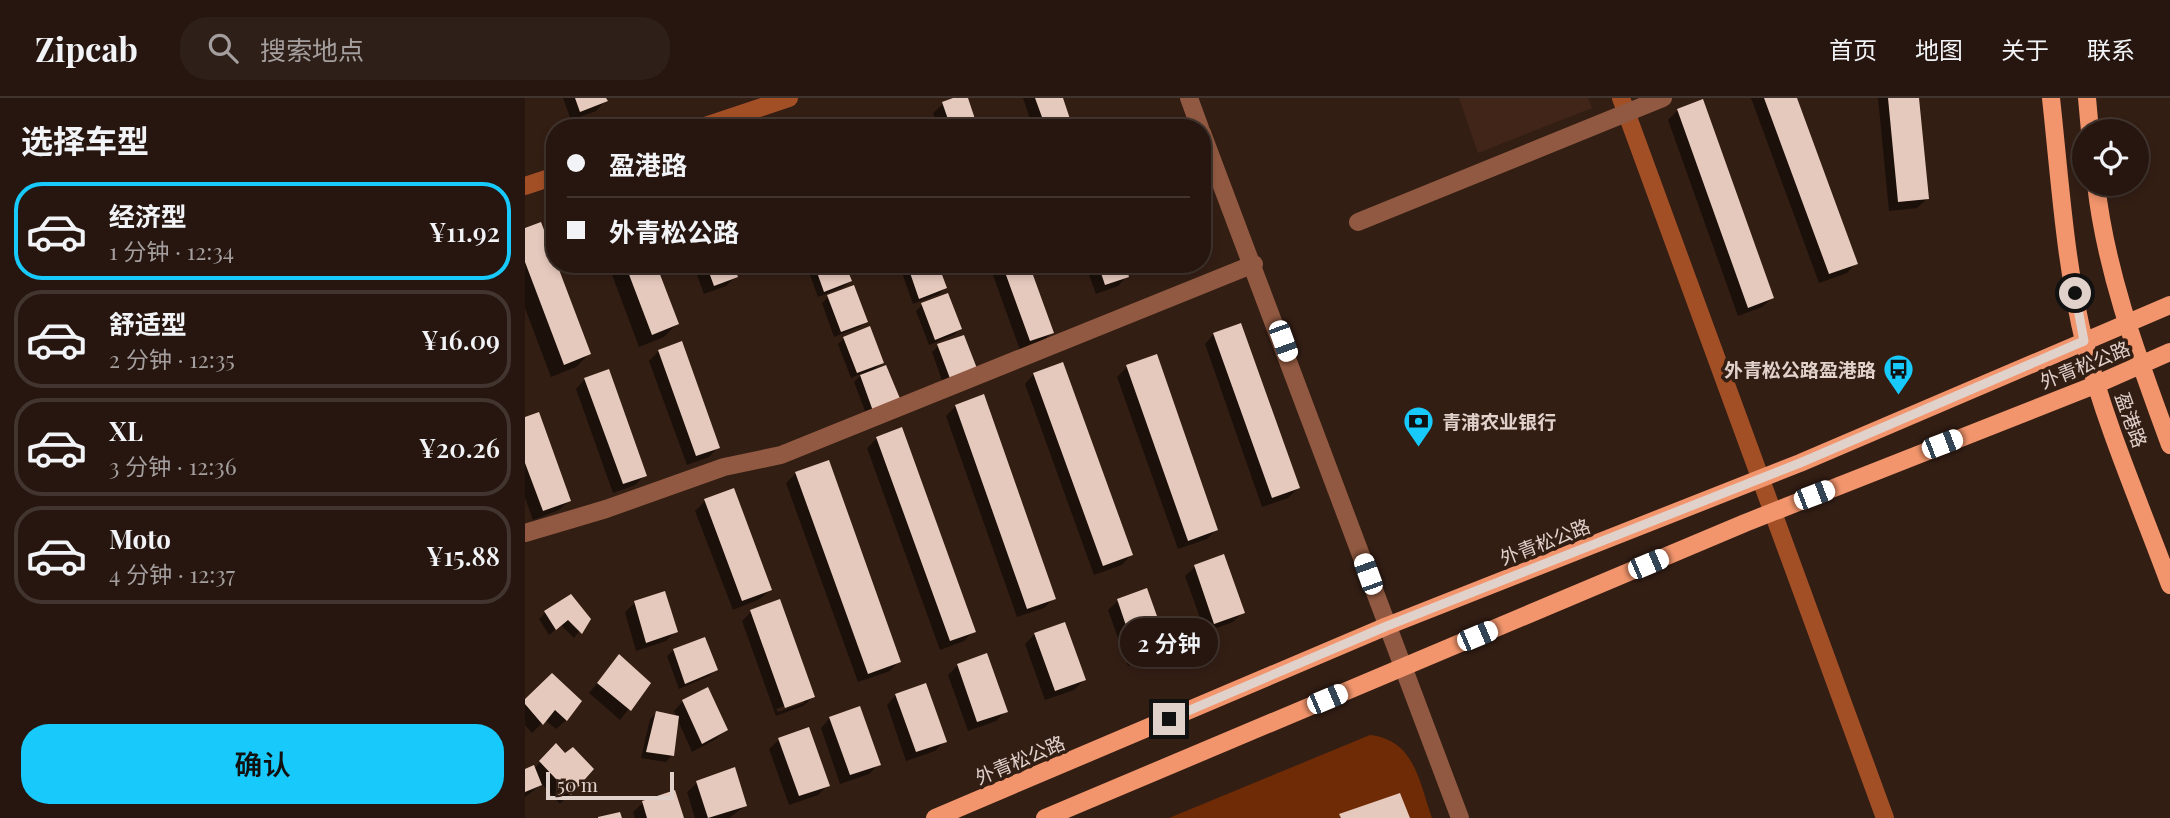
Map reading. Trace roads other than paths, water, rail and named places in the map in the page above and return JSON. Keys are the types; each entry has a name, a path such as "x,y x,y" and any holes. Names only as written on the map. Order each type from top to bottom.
{"main road":[{"name":"盈港路","path":"2051,98 2064,221 2084,341 2095,385 2170,585"},
{"path":"2087,98 2088,119"},
{"name":"盈港路","path":"2097,196 2099,215 2127,323 2170,445"},
{"name":"外青松公路","path":"935,818 1387,626 1731,492 2170,305"},
{"name":"外青松公路","path":"1045,818 1745,523 2095,385 2170,352"}],"street":[{"path":"1189,98 1197,119"},
{"path":"1358,222 1663,98"},
{"path":"1211,156 1254,264 1460,818"},
{"path":"525,533 606,509 724,467 781,455 1254,264"}],"waterway":[{"path":"726,119 789,98"},
{"path":"1621,98 1885,818"},
{"path":"525,186 546,179"}],"place":[{"name":"外青松公路盈港路","path":"1899,397"},
{"name":"青浦农业银行","path":"1419,449"}]}
